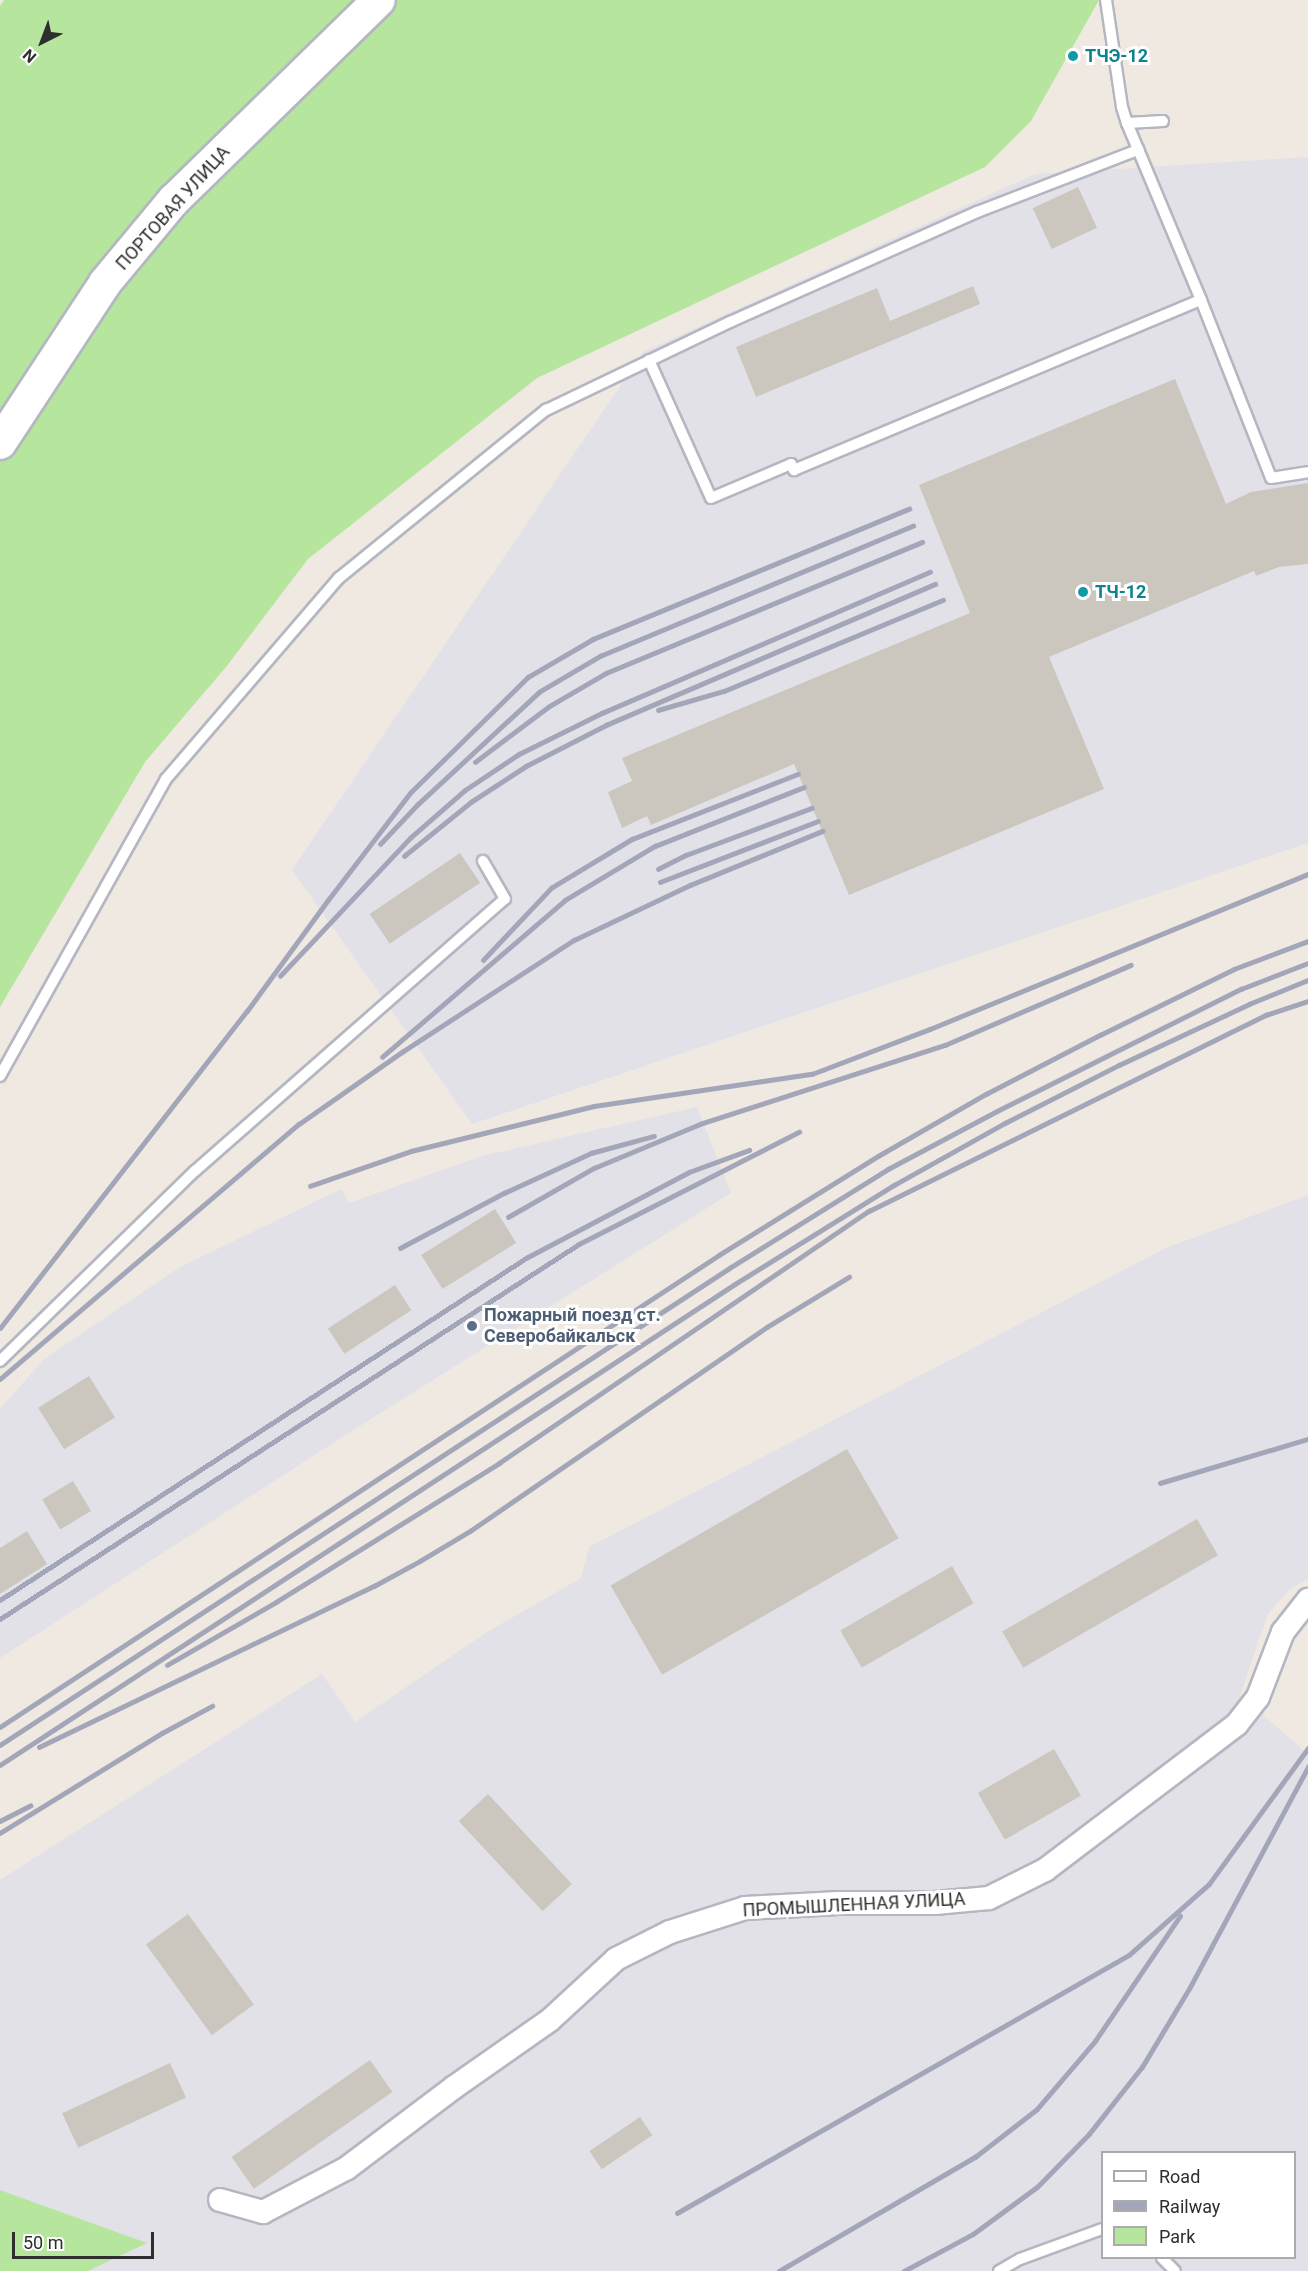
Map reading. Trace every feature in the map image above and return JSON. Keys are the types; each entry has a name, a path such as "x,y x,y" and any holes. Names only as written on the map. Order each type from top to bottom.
{"main road":[{"name":"ПОРТОВАЯ УЛИЦА","path":"0,442 105,283 174,200 379,0"}],"street":[{"name":"ПРОМЫШЛЕННАЯ УЛИЦА","path":"220,2200 263,2212 347,2168 550,2020 616,1959 670,1932 745,1908 838,1903 935,1903 989,1898 1045,1870 1238,1724 1258,1697 1283,1632 1308,1600"}],"lane":[{"path":"1106,0 1122,108 1127,123 1202,300 1271,478 1308,472"},
{"path":"1127,123 1163,121"},
{"path":"0,1076 166,779 339,578 546,410 730,322 977,212 1138,150"},
{"path":"649,360 711,498 792,464 794,470 1202,300"},
{"path":"0,1360 195,1171 505,899 483,861"},
{"path":"999,2271 1020,2259 1101,2229"},
{"path":"1163,2259 1175,2271"}],"shaded area":[{"path":"1308,157 1308,843 472,1124 292,870 643,352 1035,174"},
{"path":"697,1107 731,1193 344,1436 0,1658 0,1409 44,1359 180,1267 341,1189 349,1203 482,1156"},
{"path":"1308,1195 1308,1579 1290,1589 1268,1614 1240,1695 1308,1754 1308,2271 88,2271 146,2243 0,2190 0,1880 322,1674 355,1722 487,1632 581,1578 589,1547 1166,1248"}],"green space":[{"path":"4,0 1099,0 1031,121 985,167 537,378 308,559 226,667 145,762 0,1007 0,6"},
{"path":"0,2190 147,2243 88,2271 0,2271"}],"building":[{"path":"1078,187 1097,228 1052,249 1033,208"},
{"path":"973,286 980,304 756,397 736,347 877,288 890,321"},
{"name":"ТЧ-12","path":"1175,379 1226,504 1251,492 1308,483 1308,564 1279,567 1256,576 1254,571 1049,657 1104,789 849,895 794,764 651,825 647,816 622,828 608,792 632,781 622,758 970,613 919,485"},
{"path":"460,853 480,883 390,944 370,914"},
{"path":"495,1209 516,1243 442,1289 421,1255"},
{"path":"395,1285 411,1310 344,1354 328,1329"},
{"path":"89,1376 115,1418 64,1449 38,1408"},
{"path":"847,1449 899,1538 662,1675 611,1586"},
{"path":"73,1481 91,1511 60,1530 42,1500"},
{"path":"1197,1519 1218,1555 1023,1668 1002,1632"},
{"path":"27,1531 47,1564 0,1594 0,1548"},
{"path":"952,1566 973,1603 862,1668 840,1630"},
{"path":"1054,1749 1081,1796 1005,1840 978,1793"},
{"path":"488,1794 572,1884 543,1911 459,1821"},
{"path":"188,1914 254,2005 212,2035 146,1945"},
{"path":"370,2060 392,2092 254,2189 232,2157"},
{"path":"170,2063 186,2097 78,2148 62,2113"},
{"path":"640,2117 652,2135 602,2169 589,2151"}],"railway":[{"path":"0,1328 247,1011 411,792 528,677 593,639 909,509"},
{"path":"380,844 417,805 539,692 600,656 913,526"},
{"path":"475,762 548,707 606,673 922,542"},
{"path":"280,976 410,838 465,790 519,754 602,713 930,572"},
{"path":"404,856 471,802 526,766 606,725 935,584"},
{"path":"658,710 724,691 943,600"},
{"path":"483,960 551,888 632,839 798,774"},
{"path":"382,1057 565,900 655,846 804,787"},
{"path":"658,869 686,855 812,808"},
{"path":"660,882 818,821"},
{"path":"0,1379 299,1124 402,1052 574,940 690,885 822,831"},
{"path":"310,1186 411,1151 594,1106 812,1074 930,1029 1308,874"},
{"path":"0,1727 719,1255 878,1156 986,1094 1100,1035 1234,969 1308,941"},
{"path":"0,1745 728,1269 888,1169 997,1111 1241,989 1308,963"},
{"path":"508,1217 594,1168 700,1124 945,1045 1131,965"},
{"path":"0,1765 735,1284 894,1185 1005,1123 1119,1065 1249,1004 1308,980"},
{"path":"167,1665 276,1602 499,1463 869,1211 1266,1015 1308,1001"},
{"path":"0,1619 579,1244 799,1132"},
{"path":"400,1248 504,1193 591,1153 654,1136"},
{"path":"0,1600 526,1258 689,1172 749,1150"},
{"path":"39,1747 374,1586 420,1561 470,1531 767,1327 849,1277"},
{"path":"1160,1483 1308,1439"},
{"path":"0,1833 162,1733 212,1706"},
{"path":"677,2213 1129,1955 1209,1884 1308,1748"},
{"path":"904,2271 973,2234 1037,2187 1089,2134 1142,2067 1190,1987 1308,1767"},
{"path":"0,1821 30,1806"},
{"path":"779,2271 975,2157 1037,2109 1095,2041 1180,1916"}],"place":[{"name":"ТЧЭ-12","path":"1073,56"},
{"name":"ТЧ-12","path":"1083,592"},
{"name":"Пожарный поезд ст. Северобайкальск","path":"472,1326"}]}
